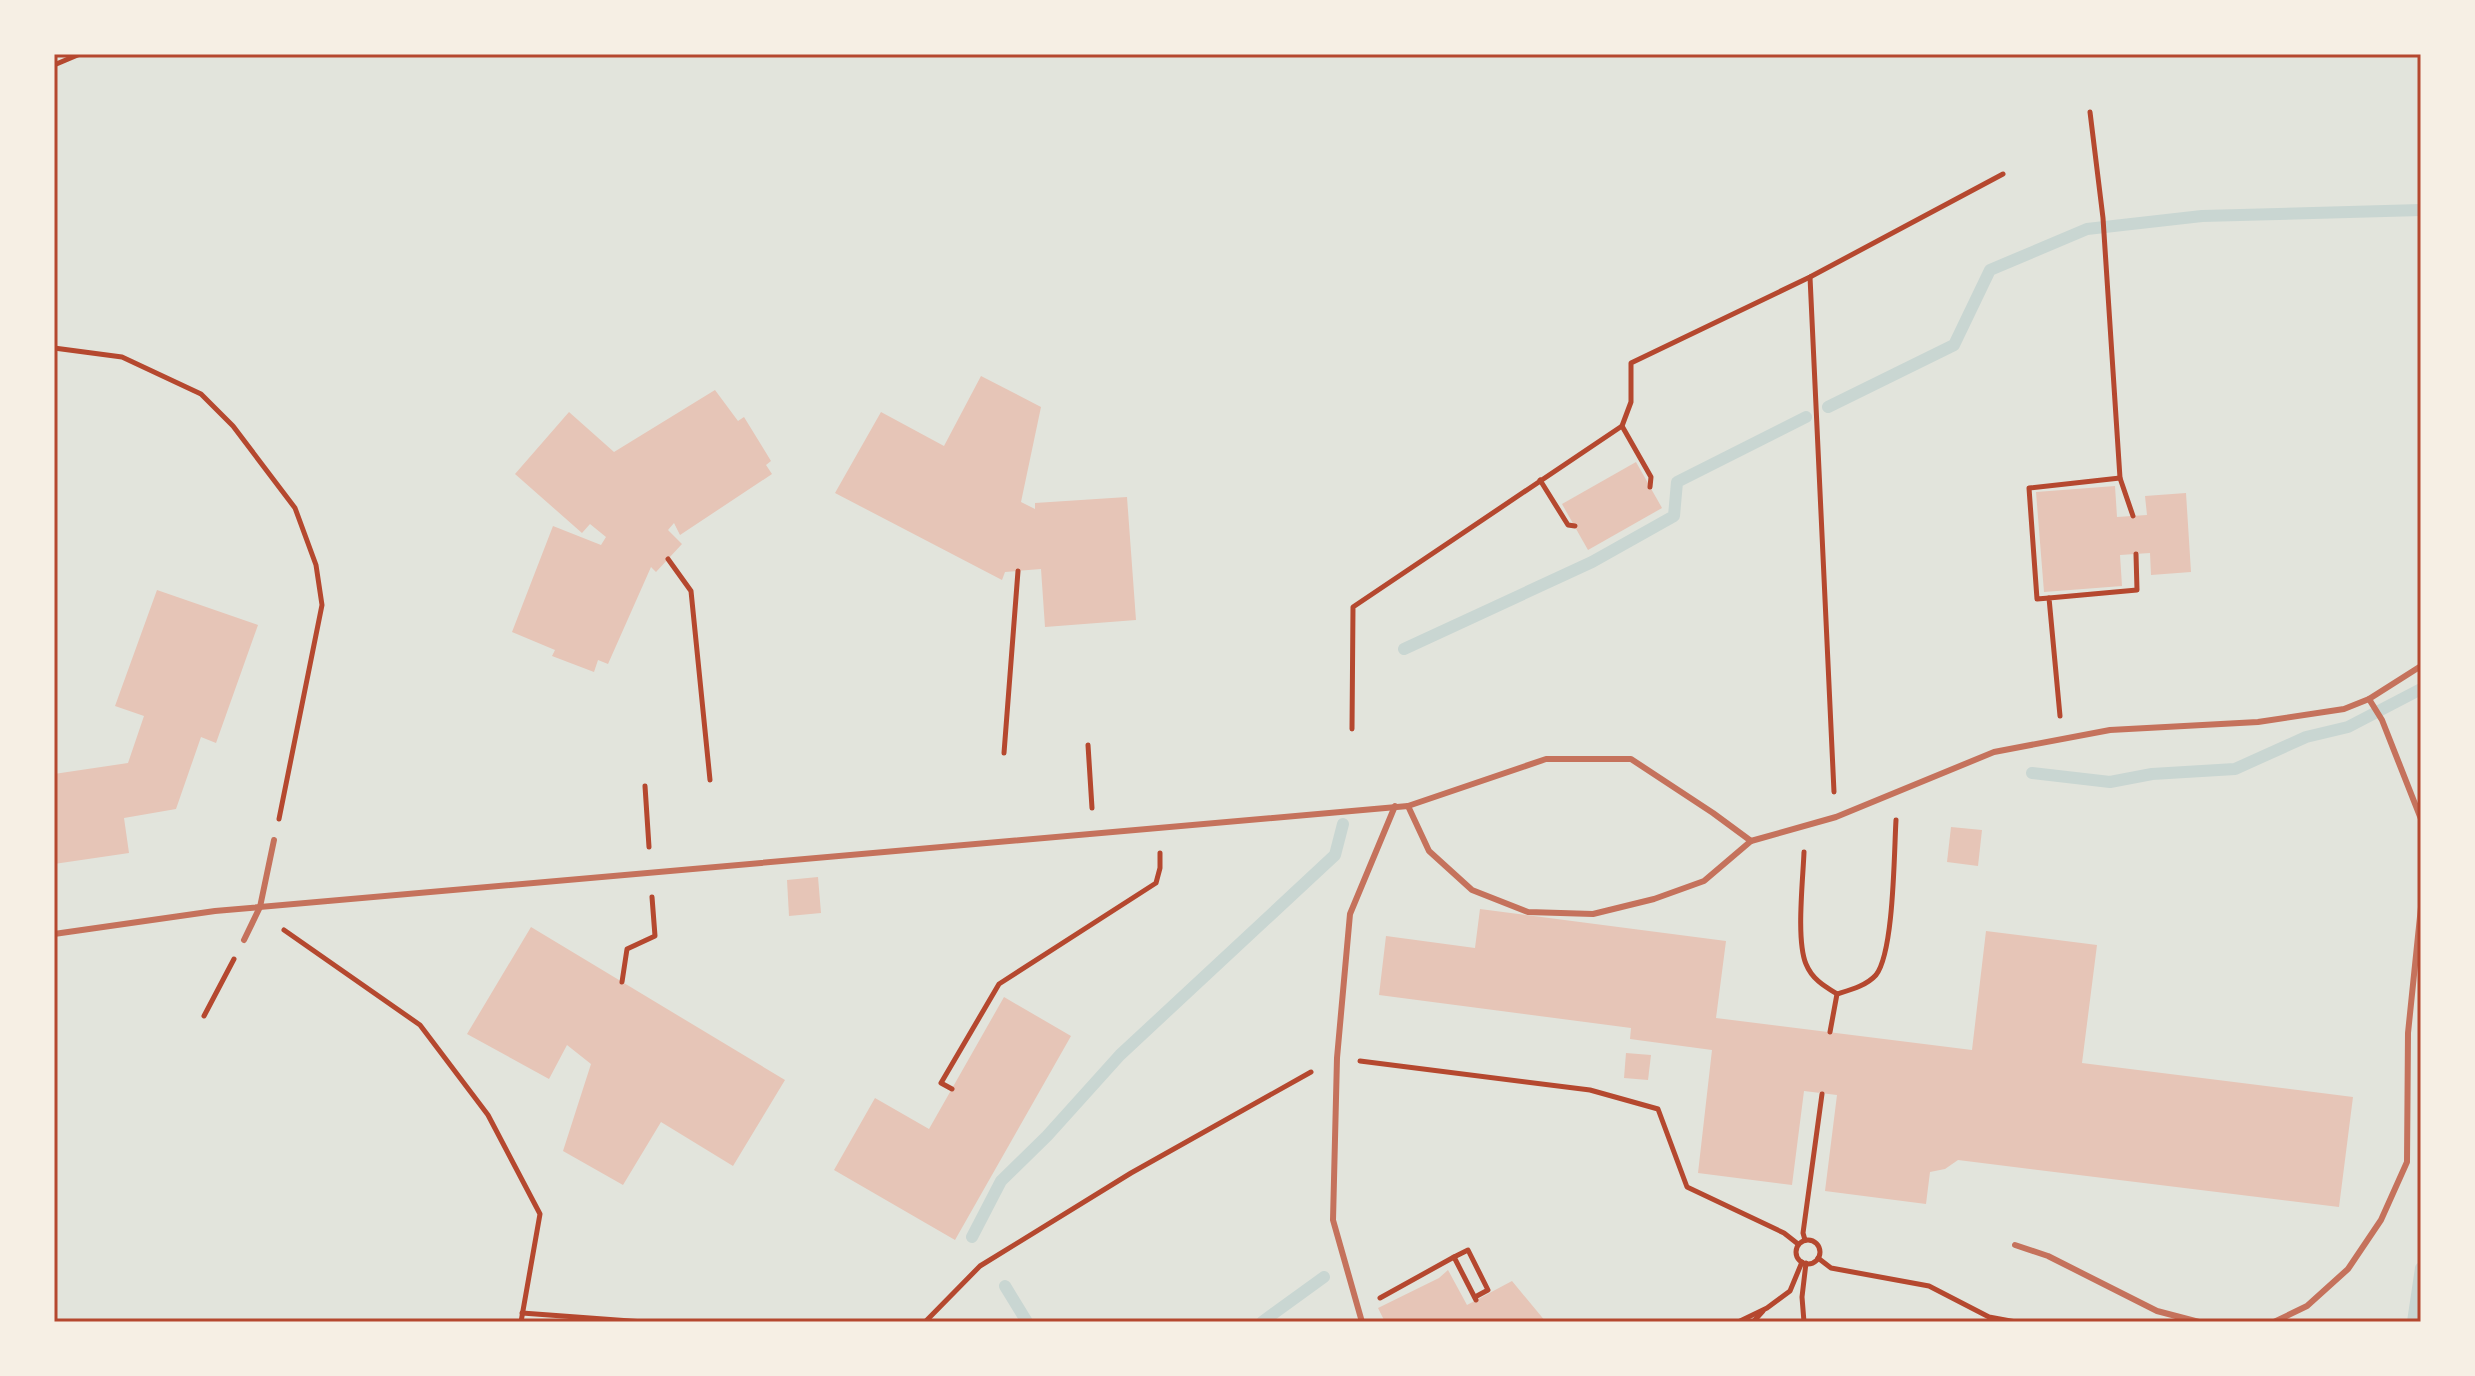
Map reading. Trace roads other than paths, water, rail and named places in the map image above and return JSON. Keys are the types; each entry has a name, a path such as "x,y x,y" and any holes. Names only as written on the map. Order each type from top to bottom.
{"lane":[{"path":"1408,806 1429,851 1472,890 1528,912 1593,914 1654,899 1704,881 1751,841 1836,817 1994,752 2110,730 2258,722 2344,709 2369,699 2421,666"},
{"path":"2369,699 2382,720 2421,819"},
{"path":"54,934 260,907 1408,806 1546,759 1631,759 1751,841"},
{"path":"1362,1322 1333,1220 1337,1058 1350,914 1395,806"},
{"path":"244,940 260,907 274,840"},
{"path":"2274,1322 2307,1306 2348,1269 2381,1220 2407,1162 2408,1033 2421,907"},
{"path":"2015,1245 2048,1256 2157,1311 2199,1322"}],"waterway":[{"path":"1828,407 1954,345 1990,270 2087,229 2202,216 2421,210"},
{"path":"1404,649 1592,562 1674,516 1677,482 1806,417"},
{"path":"2032,773 2110,782 2152,774 2235,769 2306,737 2348,727 2421,689"},
{"path":"972,1237 1001,1181 1047,1136 1120,1055 1335,855 1343,824"},
{"path":"2413,1322 2421,1268"},
{"path":"1262,1322 1324,1277"},
{"path":"1005,1286 1027,1322"}]}
